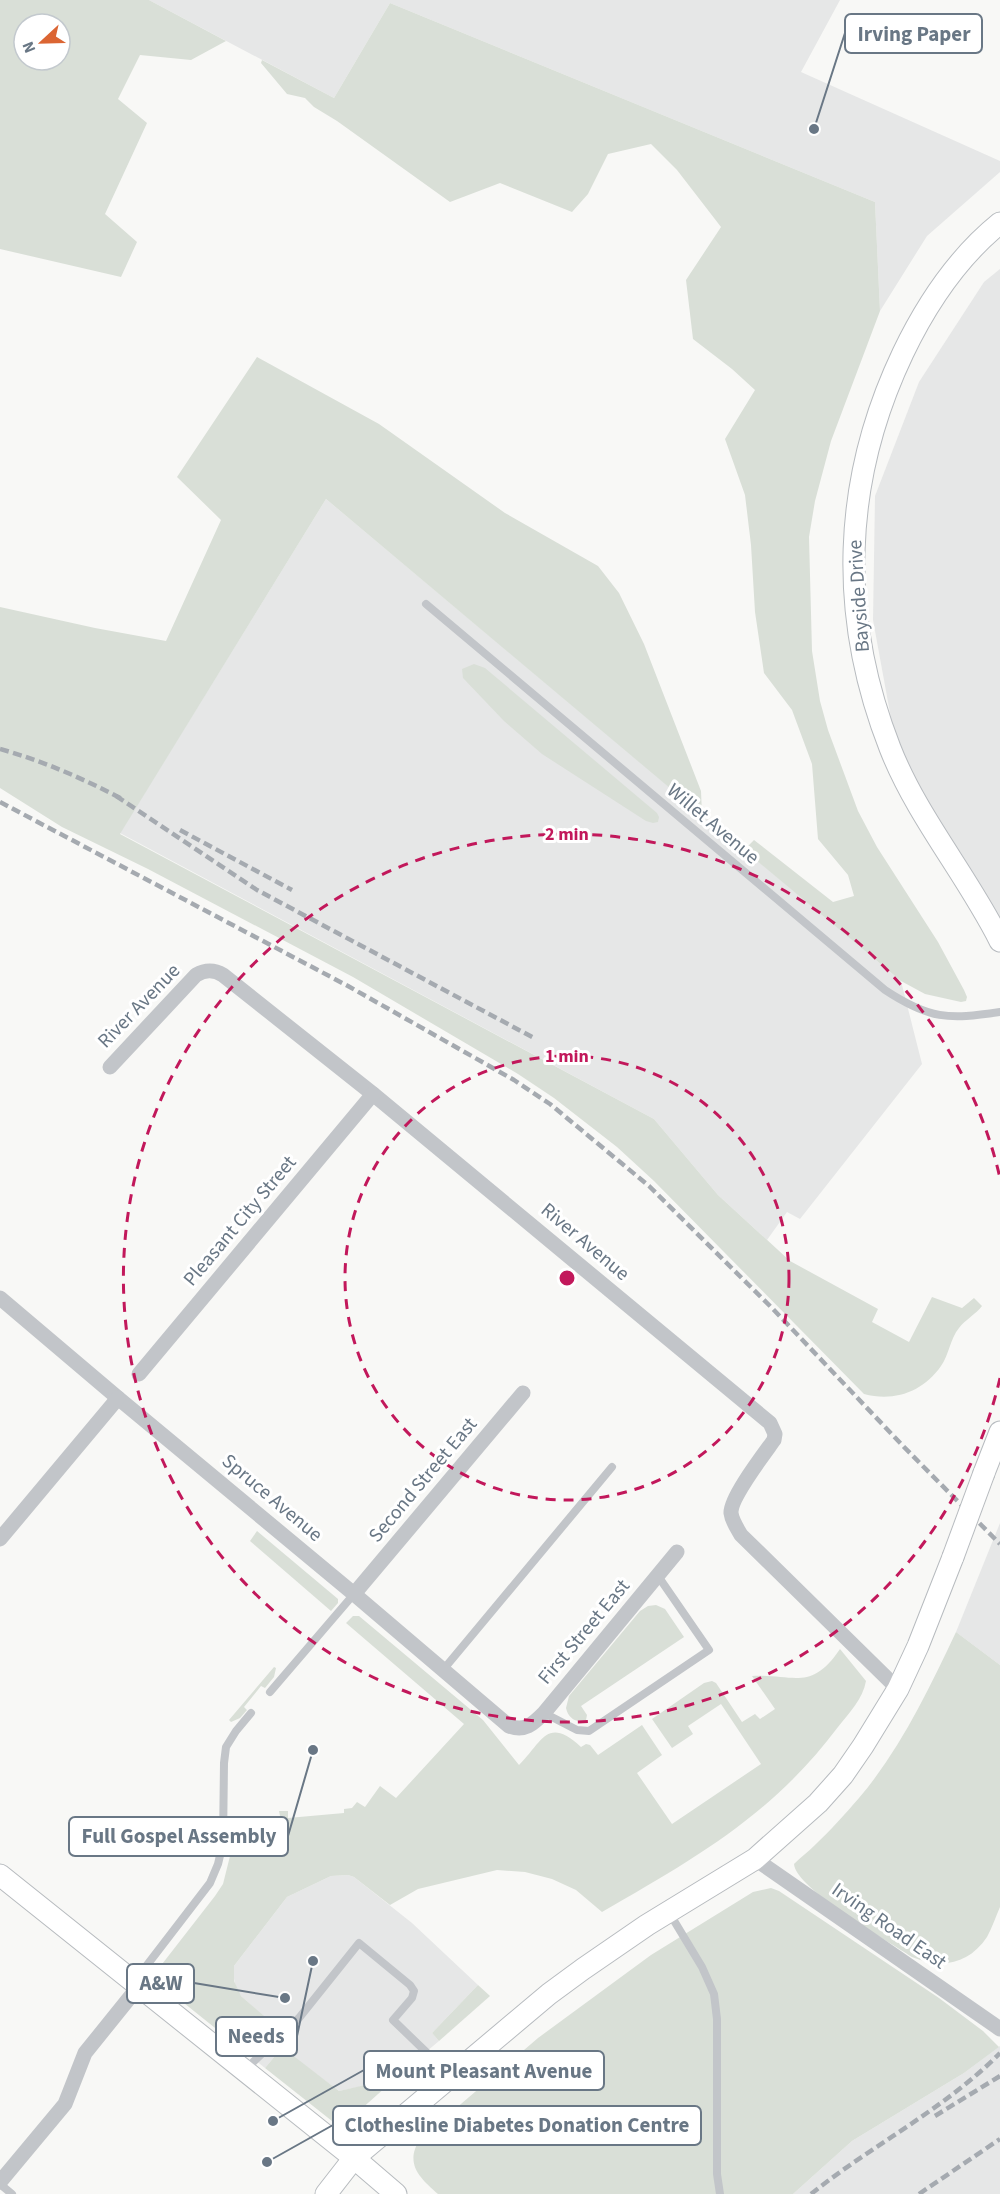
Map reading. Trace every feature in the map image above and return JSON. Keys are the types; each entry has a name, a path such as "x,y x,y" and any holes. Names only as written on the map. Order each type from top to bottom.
{"main road":[{"name":"Bayside Drive","path":"1000,223 968,255 929,305 913,331 888,387 868,444 862,472 856,505 853,566 858,633 864,662 871,691 891,749 915,800 1000,941"},
{"path":"326,2194 354,2158 549,1994 582,1969 754,1859 818,1803 843,1774 898,1689 918,1646 1000,1432"},
{"path":"0,1875 396,2194"}],"street":[{"name":"River Avenue","path":"110,1067 196,975 211,970 223,975 374,1095 770,1423 776,1434 774,1440 735,1499 731,1513 733,1521 741,1535 898,1689"},
{"name":"Pleasant City Street","path":"139,1374 374,1095"},
{"name":"Spruce Avenue","path":"0,1298 354,1594 502,1722 517,1729"},
{"name":"Second Street East","path":"354,1594 523,1393"},
{"path":"0,1539 118,1398"},
{"name":"First Street East","path":"517,1729 531,1726 544,1713 677,1552"},
{"name":"Irving Road East","path":"754,1859 1000,2029"},
{"path":"0,2183 65,2104 85,2053 136,1984"}],"lane":[{"name":"Willet Avenue","path":"426,604 885,990 909,1006 932,1015 969,1017 1000,1012"},
{"path":"443,1670 612,1467"},
{"path":"544,1713 577,1730 589,1731 709,1650 658,1576"},
{"path":"270,1692 354,1594"},
{"path":"136,1984 210,1883 223,1843 225,1754 230,1740 251,1713"},
{"path":"669,1912 702,1967 714,1994 717,2019 717,2174 720,2194"},
{"path":"244,2071 299,2018 359,1943 410,1985 414,1992 412,1998 393,2020 451,2076"},
{"path":"0,2183 12,2194"}],"shaded area":[{"path":"0,0 149,0 226,41 191,60 140,55 118,99 147,123 105,214 137,242 121,277 0,249"},
{"path":"149,0 840,0 801,72 1000,161 1000,172 927,236 880,311 875,202 390,3 334,98"},
{"path":"390,3 875,202 880,311 831,441 815,501 809,537 812,651 820,701 828,730 858,811 877,847 938,942 964,990 966,1001 961,1002 925,994 901,981 744,850 754,840 833,902 854,896 848,875 818,839 812,764 792,710 764,673 755,612 745,495 725,439 755,390 693,339 686,280 721,227 677,170 651,144 608,154 588,194 572,212 500,183 450,202 314,107 305,98 287,94 261,63 262,60 334,98"},
{"path":"1000,269 1000,941 901,773 873,620 875,496 919,382 984,282"},
{"path":"257,357 379,424 505,513 598,566 619,593 644,644 701,791 702,815 326,499 120,834 654,1119 718,1195 790,1261 878,1309 872,1322 909,1342 932,1297 962,1308 974,1298 982,1306 956,1332 946,1357 934,1375 917,1388 897,1396 864,1394 654,1181 617,1147 554,1098 518,1074 353,977 148,869 62,827 0,788 0,607 166,641 221,520 177,477"},
{"path":"326,499 901,981 922,1064 800,1219 787,1212 767,1240 718,1195 654,1119 120,833"},
{"path":"474,664 485,668 657,813 658,822 646,821 542,754 504,721 463,678 462,669"},
{"path":"1000,1523 1000,1665 956,1632"},
{"path":"257,1531 338,1599 338,1603 331,1611 250,1541"},
{"path":"656,1605 665,1609 684,1637 581,1706 587,1715 586,1720 573,1719 566,1708 569,1696 640,1611 648,1606"},
{"path":"353,1616 359,1616 483,1720 519,1765 546,1735 560,1733 581,1747 586,1744 590,1745 598,1755 642,1725 662,1755 637,1773 672,1824 761,1764 721,1704 688,1726 693,1734 672,1748 652,1719 704,1683 712,1681 716,1683 742,1722 755,1714 760,1719 775,1709 752,1676 801,1678 810,1676 830,1662 840,1649 866,1681 855,1706 813,1758 759,1810 701,1853 602,1912 576,1890 552,1879 525,1872 497,1870 418,1889 390,1905 354,1877 348,1875 331,1876 287,1897 234,1966 234,1981 241,1996 271,2022 245,2052 159,1983 155,1977 159,1968 223,1884 231,1852 256,1838 254,1820 280,1816 279,1811 288,1811 288,1818 344,1813 344,1809 352,1808 357,1802 365,1807 380,1786 396,1798 464,1724 346,1623"},
{"path":"956,1632 1000,1665 1000,1907 987,1937 971,1954 953,1962 933,1963 912,1957 845,1914 810,1887 799,1875 794,1864 843,1816 888,1760 924,1697"},
{"path":"274,1667 276,1668 274,1677 265,1688 261,1686 244,1707 247,1710 240,1718 231,1722 229,1720"},
{"path":"331,1876 354,1877 412,1923 478,1985 432,2033 439,2041 414,2062 408,2055 373,2084 339,2091 291,2055 275,2056 265,2068 245,2052 270,2022 241,1996 236,1989 233,1974 234,1966 287,1897"},
{"path":"771,1888 779,1891 939,1998 983,2031 999,2047 964,2073 852,2141 793,2194 438,2194 425,2182 414,2163 415,2148 420,2139 538,2038 651,1955 753,1892"},
{"path":"478,1985 490,1996 439,2041 432,2033"},
{"path":"1000,2046 1000,2194 793,2194 852,2141 964,2073"},
{"path":"284,2051 339,2091 374,2083 408,2055 414,2062 350,2119 338,2123 332,2121 265,2068 275,2056"}],"railway":[{"path":"0,749 62,771 122,799"},
{"path":"116,796 257,890 534,1038"},
{"path":"0,802 348,986 514,1080 550,1104 649,1186 773,1309 1000,1544"},
{"path":"180,830 292,890"},
{"path":"811,2194 956,2092 1000,2053"},
{"path":"935,2116 1000,2076"},
{"path":"919,2194 1000,2139"}],"place":[{"name":"Irving Paper","path":"814,129"},
{"name":"Full Gospel Assembly","path":"313,1750"},
{"name":"Needs","path":"313,1961"},
{"name":"A&W","path":"285,1998"},
{"name":"Mount Pleasant Avenue","path":"273,2121"},
{"name":"Clothesline Diabetes Donation Centre","path":"267,2162"}]}
